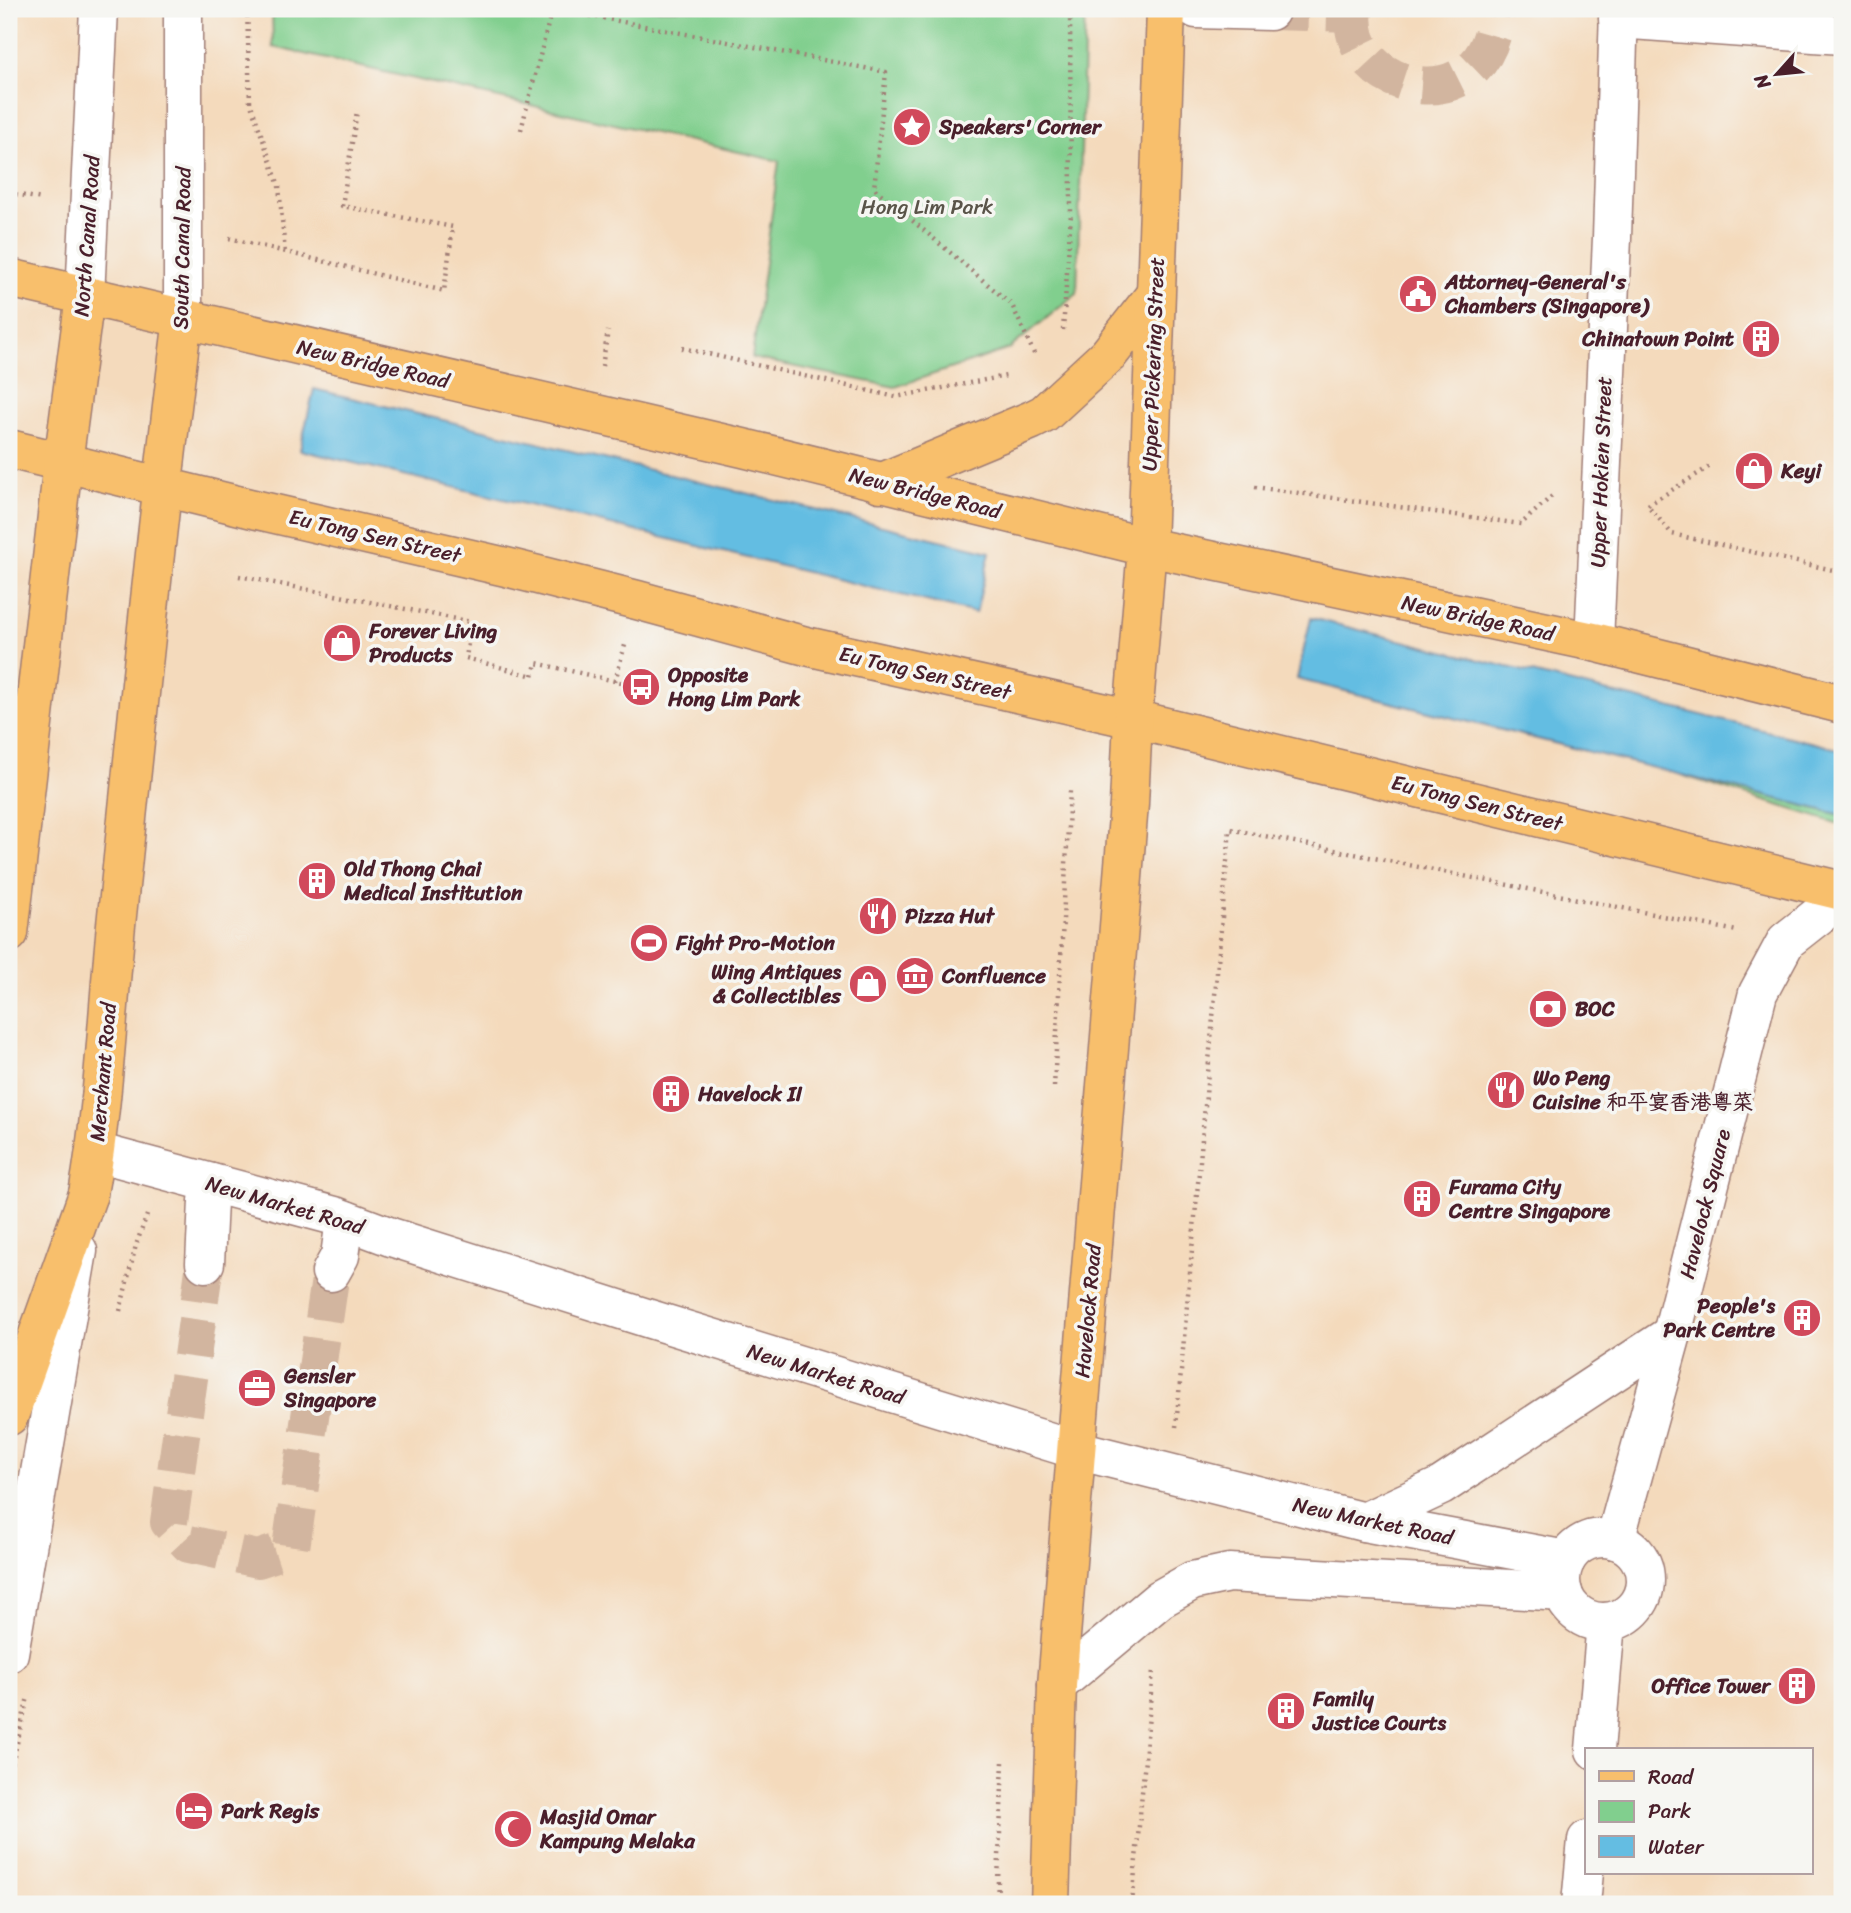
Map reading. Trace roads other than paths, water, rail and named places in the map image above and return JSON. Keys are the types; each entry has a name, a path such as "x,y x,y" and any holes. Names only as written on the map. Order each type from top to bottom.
{"main road":[{"name":"Upper Pickering Street","path":"1133,719 1147,547 1166,9"},
{"name":"New Bridge Road","path":"9,278 743,448 1147,547 1594,642 1842,704"},
{"path":"880,483 1044,414 1108,355 1155,295"},
{"name":"North Canal Road","path":"63,463 85,296"},
{"name":"South Canal Road","path":"161,485 183,319"},
{"name":"Eu Tong Sen Street","path":"9,449 519,570 806,646 1133,719 1842,891"},
{"path":"9,933 63,463"},
{"name":"Merchant Road","path":"88,1194 96,1152 114,940 161,485"},
{"name":"Havelock Road","path":"1050,1904 1057,1685 1129,804 1133,719"},
{"path":"9,1416 88,1194"}],"street":[{"name":"North Canal Road","path":"85,296 99,9"},
{"name":"South Canal Road","path":"183,9 183,319"},
{"path":"1196,9 1270,11"},
{"path":"1618,14 1842,34"},
{"name":"Upper Hokien Street","path":"1594,642 1612,238 1618,14"},
{"name":"Havelock Square","path":"1615,1540 1672,1334 1758,993 1786,941 1842,897"},
{"name":"New Market Road","path":"96,1152 345,1220 650,1320 1077,1450 1364,1522 1564,1576"},
{"path":"205,1264 211,1183"},
{"name":"Merchant Road","path":"9,1653 88,1194"},
{"path":"331,1272 340,1256 345,1220"},
{"path":"1364,1522 1441,1486 1672,1334"},
{"path":"1601,1538 1628,1546 1644,1571 1645,1584 1641,1599 1632,1610 1620,1618 1606,1622 1593,1621 1579,1615 1569,1605 1564,1576 1574,1549 1586,1541 1601,1538"},
{"path":"1057,1685 1160,1599 1192,1581 1229,1573 1564,1576"},
{"path":"1595,1748 1606,1622"},
{"path":"1581,1904 1585,1861"}],"water":[{"path":"314,389 990,552 976,613 300,450"},
{"path":"1311,618 1842,750 1842,815 1297,679"}],"tunnel":[{"path":"1354,9 1356,38 1371,62 1393,78 1419,85 1446,83 1470,70 1488,46 1496,9"},
{"path":"1270,11 1353,13"},
{"path":"205,1263 169,1522 189,1544 258,1559 291,1548 331,1272"}],"place":[{"name":"Speakers' Corner","path":"912,127"},
{"name":"Attorney-General's Chambers (Singapore)","path":"1418,294"},
{"name":"Chinatown Point","path":"1761,339"},
{"name":"Keyi","path":"1754,471"},
{"name":"Forever Living Products","path":"342,643"},
{"name":"Opposite Hong Lim Park","path":"641,687"},
{"name":"Old Thong Chai Medical Institution","path":"317,881"},
{"name":"Pizza Hut","path":"878,916"},
{"name":"Fight Pro-Motion","path":"649,943"},
{"name":"Confluence","path":"915,976"},
{"name":"Wing Antiques & Collectibles","path":"868,984"},
{"name":"BOC","path":"1548,1009"},
{"name":"Wo Peng Cuisine 和平宴香港粵菜","path":"1506,1090"},
{"name":"Havelock II","path":"671,1094"},
{"name":"Furama City Centre Singapore","path":"1422,1199"},
{"name":"People's Park Centre","path":"1802,1318"},
{"name":"Gensler Singapore","path":"257,1388"},
{"name":"Office Tower","path":"1797,1686"},
{"name":"Family Justice Courts","path":"1286,1711"},
{"name":"Park Regis","path":"194,1811"},
{"name":"Masjid Omar Kampung Melaka","path":"513,1829"}],"park label":[{"name":"Hong Lim Park","path":"927,207"}]}
